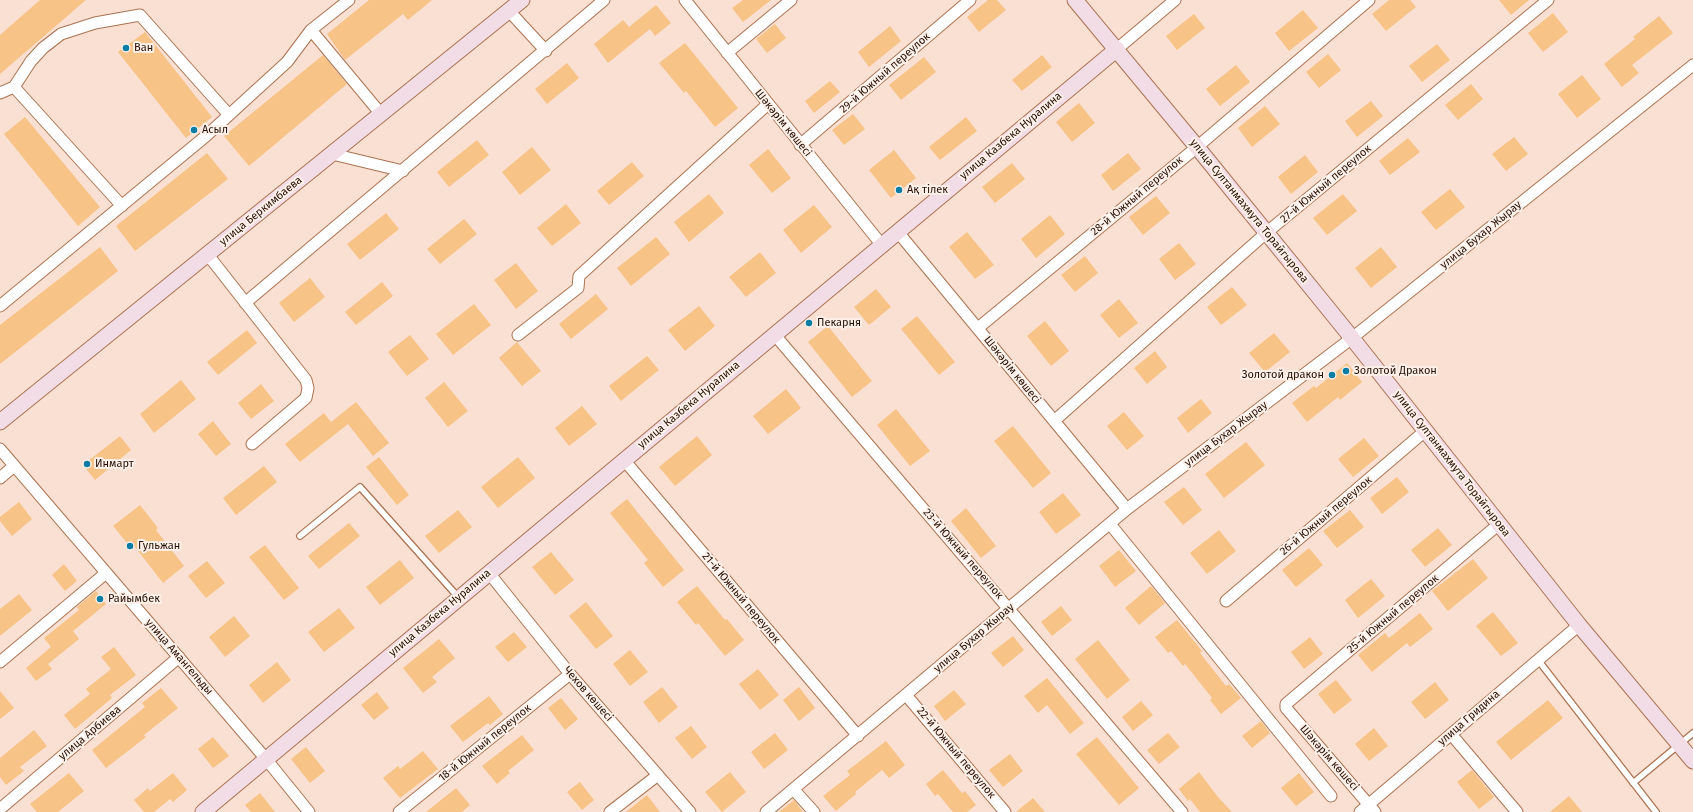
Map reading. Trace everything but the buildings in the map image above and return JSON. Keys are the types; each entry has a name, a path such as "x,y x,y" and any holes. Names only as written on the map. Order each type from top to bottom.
{"street":[{"path":"0,306 122,206 229,115 287,62 311,30 349,0"},
{"name":"улица Беркимбаева","path":"0,422 521,0"},
{"path":"245,303 546,51 604,0"},
{"name":"Шәкәрім көшесі","path":"685,0 881,244"},
{"path":"727,53 791,0"},
{"name":"29-й Южный переулок","path":"800,145 970,0"},
{"name":"улица Султанмахмута Торайгырова","path":"1075,0 1117,49 1352,338 1579,625 1693,761"},
{"name":"улица Казбека Нуралина","path":"203,812 881,244 1175,0"},
{"name":"28-й Южный переулок","path":"978,328 1197,147 1369,0"},
{"name":"27-й Южный переулок","path":"1054,421 1266,233 1548,0"},
{"path":"509,10 546,51"},
{"path":"0,93 14,86 35,57 61,34 95,23 140,15 229,115"},
{"path":"311,30 381,114"},
{"name":"улица Бухар Жырау","path":"766,812 1127,510 1352,338 1693,65"},
{"path":"14,86 122,206"},
{"path":"518,335 578,288 579,276 768,104"},
{"path":"332,154 403,171"},
{"name":"Шәкәрім көшесі","path":"897,231 1127,510"},
{"path":"208,255 306,380 308,388 306,398 252,444"},
{"name":"23-й Южный переулок","path":"774,334 1182,812"},
{"name":"26-й Южный переулок","path":"1226,601 1426,431"},
{"name":"улица Амангельды","path":"0,449 266,759 309,812"},
{"name":"21-й Южный переулок","path":"624,460 858,736"},
{"path":"0,478 14,466"},
{"path":"1110,524 1331,796"},
{"name":"25-й Южный переулок","path":"1286,704 1499,524"},
{"path":"0,662 106,573"},
{"name":"Чехов көшесі","path":"489,573 570,674 690,812"},
{"name":"улица Гридина","path":"1360,812 1372,808 1451,734 1579,625"},
{"name":"улица Арбиева","path":"0,809 179,657"},
{"name":"18-й Южный переулок","path":"399,812 570,674"},
{"name":"22-й Южный переулок","path":"906,695 1005,812"},
{"name":"Шәкәрім көшесі","path":"1286,704 1286,708 1372,808"},
{"path":"1451,734 1517,812"},
{"path":"610,812 658,775"},
{"path":"794,790 814,812"}],"lane":[{"path":"300,536 360,487 459,598"},
{"path":"1538,659 1656,812"},
{"path":"1633,783 1693,733"}],"place":[{"name":"Ван","path":"126,48"},
{"name":"Асыл","path":"194,130"},
{"name":"Ақ тілек","path":"899,190"},
{"name":"Пекарня","path":"809,323"},
{"name":"Золотой Дракон","path":"1346,371"},
{"name":"Золотой дракон","path":"1332,375"},
{"name":"Инмарт","path":"87,464"},
{"name":"Гульжан","path":"130,546"},
{"name":"Райымбек","path":"100,599"}]}
